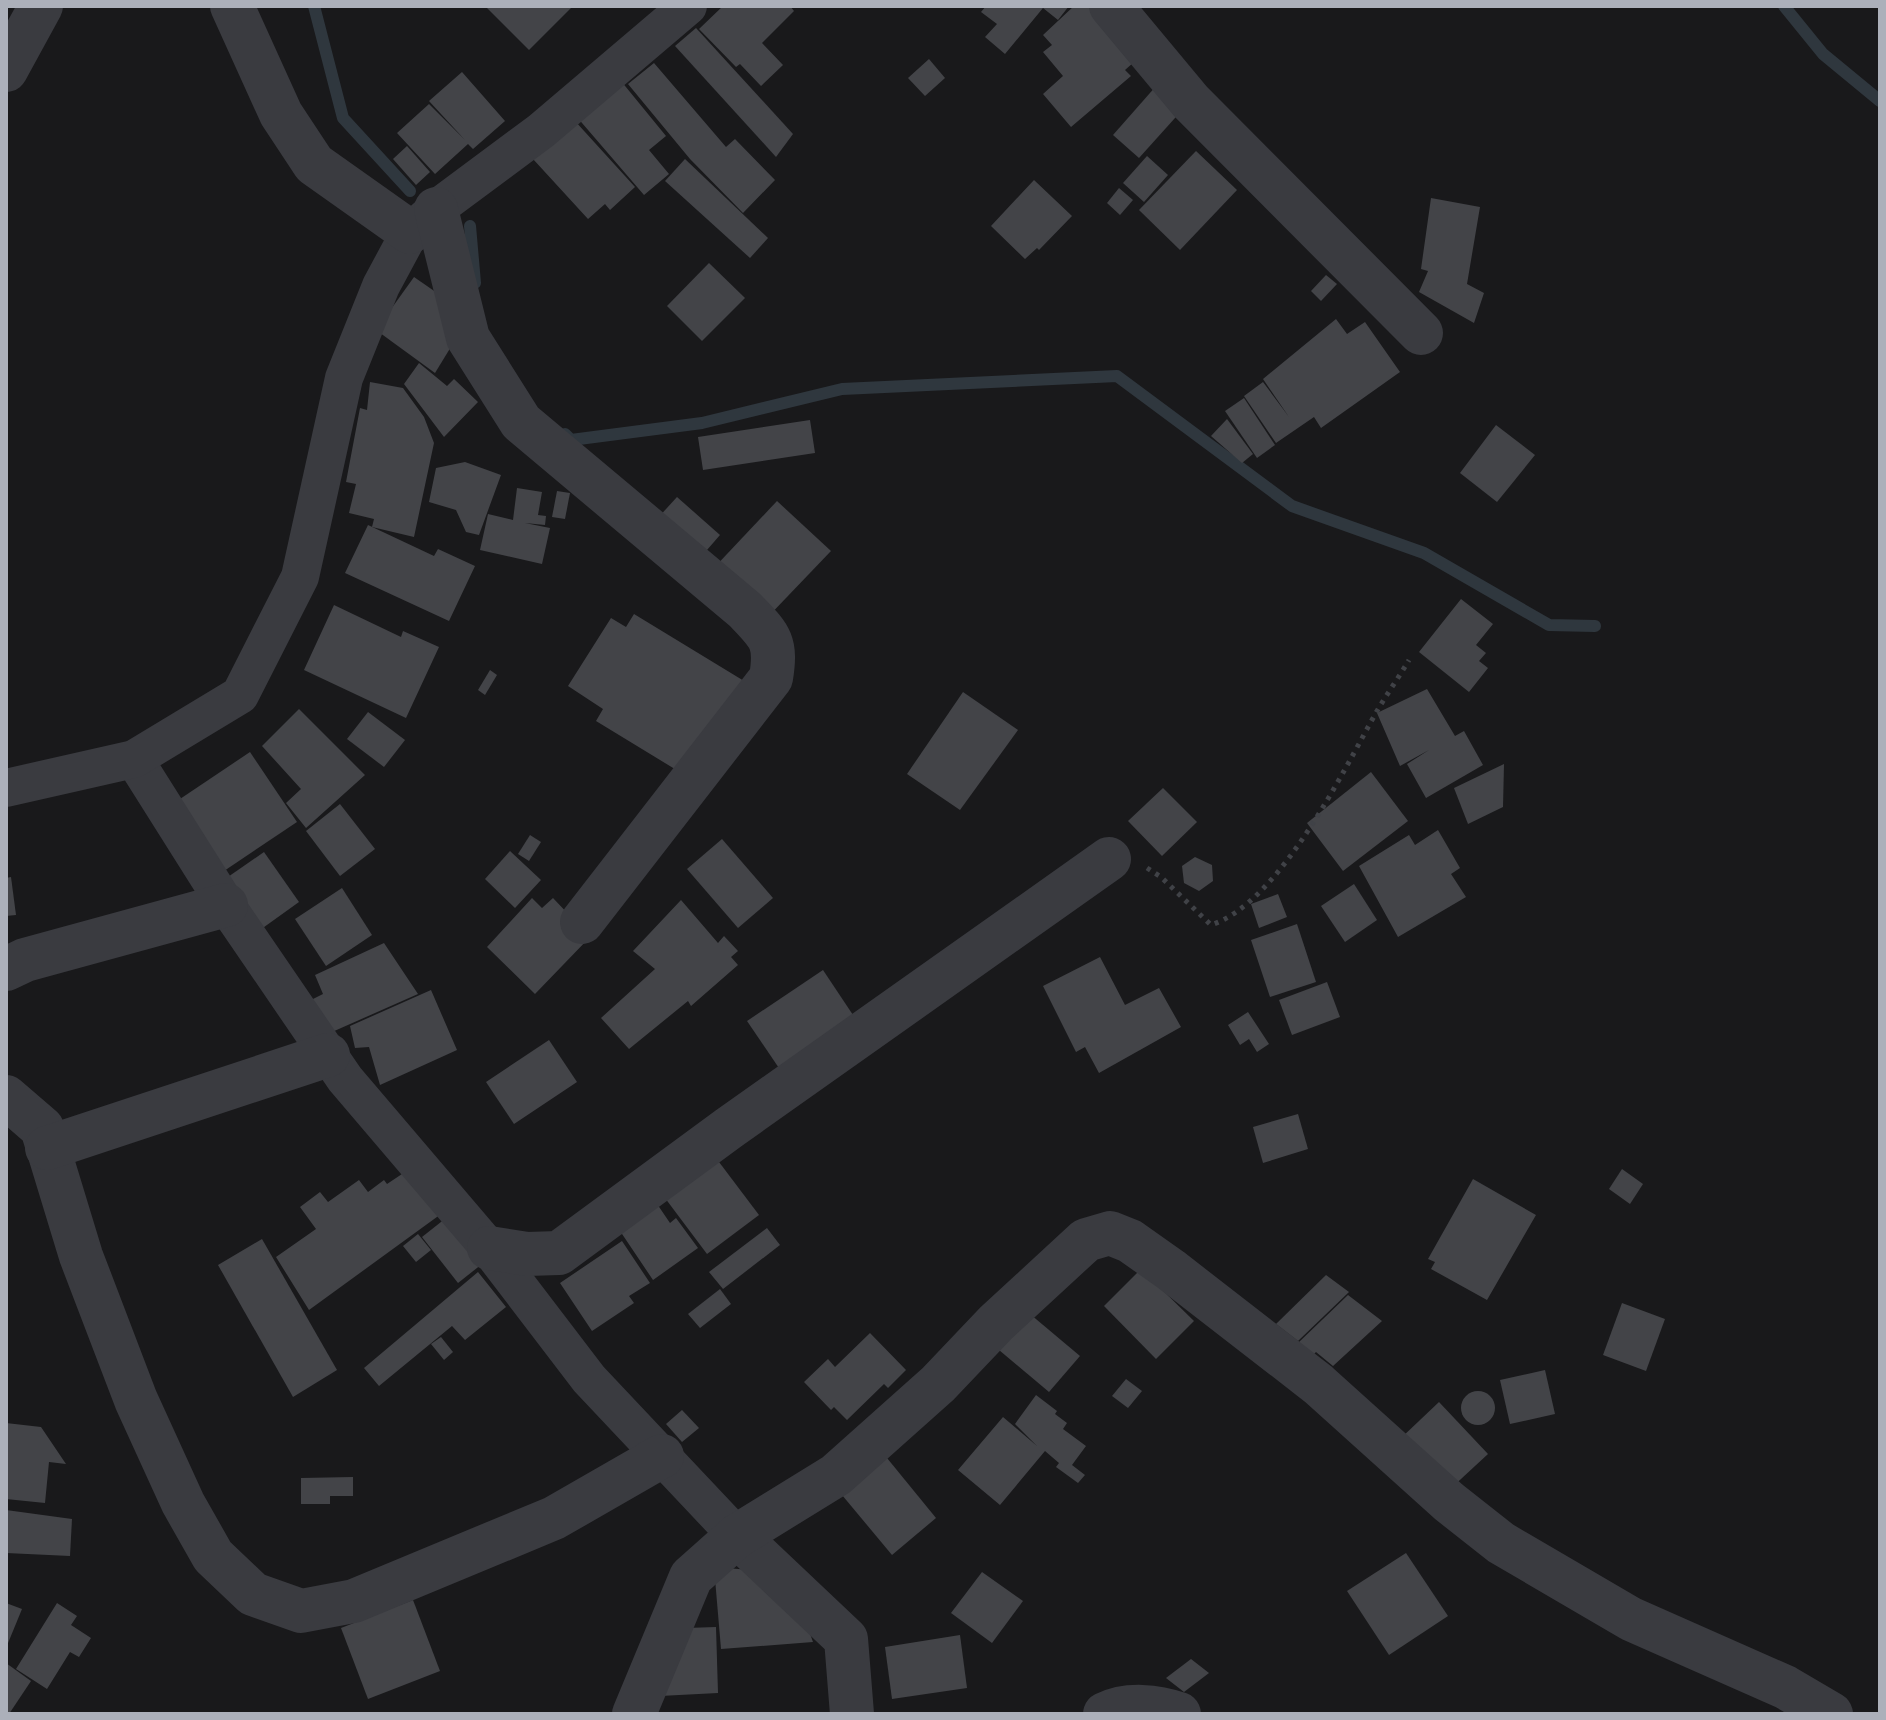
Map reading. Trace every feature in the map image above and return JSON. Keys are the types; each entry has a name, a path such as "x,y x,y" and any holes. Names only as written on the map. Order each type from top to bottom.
{"street":[{"path":"6,70 41,6"},
{"path":"232,6 281,114 314,164 423,221 468,338 521,422 745,610 768,633 775,654 771,678 582,922"},
{"path":"6,788 134,759 240,695 300,577 344,378 381,286 423,221 541,131 688,6"},
{"path":"1111,6 1191,102 1421,333"},
{"path":"134,759 226,905 345,1079 489,1248 589,1379 737,1536 846,1639 852,1714"},
{"path":"489,1248 527,1254 559,1253 729,1128 1109,859"},
{"path":"6,969 25,960 226,905"},
{"path":"47,1148 328,1055"},
{"path":"6,1097 42,1128 86,1270 136,1400 177,1490 213,1556 253,1594 301,1611 354,1601 554,1518 662,1456"},
{"path":"634,1714 691,1577 737,1536 836,1475 938,1384 996,1323 1086,1240 1110,1233 1130,1241 1318,1384 1449,1502 1501,1543 1631,1619 1785,1687 1831,1714"},
{"path":"1105,1714 1114,1710 1157,1706 1179,1714"}],"path":[{"path":"1109,859 1124,853 1161,877 1211,925 1220,922 1255,897 1286,861 1326,802 1409,660"}],"building":[{"path":"485,6 573,6 529,50"},
{"path":"723,6 790,6 794,11 762,43 783,65 761,86 740,64 736,67 699,29"},
{"path":"986,6 1069,6 1058,20 1043,8 1005,54 985,37 997,24 981,12"},
{"path":"1074,6 1100,6 1143,54 1125,70 1131,76 1071,127 1043,94 1063,76 1043,52 1052,45 1043,35"},
{"path":"696,28 793,134 776,157 675,46"},
{"path":"929,59 945,78 925,96 908,78"},
{"path":"654,63 726,147 735,139 775,180 743,213 690,159 628,84"},
{"path":"462,72 505,121 473,149 468,144 435,174 397,133 429,104 465,140 429,101"},
{"path":"621,81 666,136 649,150 669,174 644,195 576,116"},
{"path":"1157,85 1184,108 1139,158 1113,135"},
{"path":"575,121 635,187 610,210 605,204 588,219 533,159"},
{"path":"407,146 430,172 416,185 393,159"},
{"path":"1196,151 1237,190 1180,250 1139,210"},
{"path":"1147,156 1168,175 1144,202 1123,183"},
{"path":"685,159 768,238 750,258 665,181"},
{"path":"1034,180 1072,216 1039,250 1037,248 1025,259 991,226"},
{"path":"1119,188 1133,200 1120,215 1107,203"},
{"path":"1431,198 1480,207 1467,284 1484,293 1474,323 1419,292 1428,271 1421,269"},
{"path":"709,263 745,298 702,341 667,306"},
{"path":"1326,275 1337,284 1321,301 1311,291"},
{"path":"414,277 453,304 457,337 435,373 376,330"},
{"path":"1336,319 1347,334 1365,322 1400,372 1321,428 1314,417 1276,443 1244,396 1263,382 1289,417 1263,379"},
{"path":"419,363 447,386 454,379 478,402 444,437 404,384"},
{"path":"370,382 403,388 424,417 434,443 414,537 372,527 374,519 349,513 356,484 346,482 360,408 367,410"},
{"path":"1244,398 1275,445 1257,458 1225,411"},
{"path":"1227,419 1253,454 1242,463 1211,436"},
{"path":"810,420 815,453 703,470 698,437"},
{"path":"1496,425 1535,455 1497,502 1460,473"},
{"path":"465,462 501,475 479,535 466,532 456,510 429,502 436,468"},
{"path":"517,488 542,492 538,515 546,516 545,525 525,523 550,528 542,564 480,550 488,514 513,520"},
{"path":"557,491 570,493 565,519 552,517"},
{"path":"677,497 720,535 700,558 656,520"},
{"path":"777,501 831,551 764,621 711,571"},
{"path":"368,525 434,556 438,549 475,566 449,621 345,573"},
{"path":"1461,599 1493,624 1476,645 1486,653 1479,661 1488,668 1469,692 1419,652"},
{"path":"334,605 401,637 403,631 439,647 406,718 304,670"},
{"path":"634,614 749,684 683,774 596,721 603,709 568,686 611,618 626,627"},
{"path":"490,670 497,675 485,695 478,690"},
{"path":"1427,689 1455,736 1464,731 1483,765 1426,798 1407,764 1429,750 1400,766 1377,713"},
{"path":"963,692 1018,730 960,810 907,774"},
{"path":"299,709 365,775 306,828 286,803 301,789 262,746"},
{"path":"368,712 405,740 384,767 347,739"},
{"path":"250,752 297,822 224,871 177,801"},
{"path":"1504,764 1503,807 1468,824 1454,788"},
{"path":"1371,772 1408,821 1343,871 1307,823"},
{"path":"1163,788 1197,822 1162,856 1128,821"},
{"path":"340,804 375,849 340,876 306,831"},
{"path":"1438,830 1460,868 1451,874 1466,897 1398,937 1359,866 1409,835 1415,845"},
{"path":"530,835 541,842 529,861 518,854"},
{"path":"722,839 773,898 738,928 687,869"},
{"path":"510,851 541,880 515,908 485,879"},
{"path":"264,852 299,902 260,930 225,879"},
{"path":"1195,857 1212,865 1213,881 1199,891 1184,883 1182,866"},
{"path":"11,877 16,915 6,916 6,878"},
{"path":"1354,884 1377,920 1345,942 1321,906"},
{"path":"342,888 372,935 326,966 295,919"},
{"path":"1278,894 1287,917 1259,928 1251,904"},
{"path":"532,898 542,908 553,898 590,937 535,994 487,947"},
{"path":"681,900 718,943 724,936 738,951 731,957 738,965 691,1006 688,1001 629,1049 601,1018 655,969 633,951"},
{"path":"1297,924 1316,982 1270,997 1251,940"},
{"path":"384,943 418,994 323,1036 307,1002 323,994 315,975"},
{"path":"1100,957 1125,1005 1159,988 1181,1027 1099,1073 1085,1047 1076,1052 1043,986"},
{"path":"823,970 853,1015 785,1077 747,1021"},
{"path":"1327,982 1340,1017 1292,1035 1279,1000"},
{"path":"431,990 457,1050 380,1085 369,1047 355,1048 350,1026"},
{"path":"1248,1012 1269,1044 1257,1052 1249,1039 1240,1045 1228,1025"},
{"path":"549,1040 577,1082 514,1124 486,1082"},
{"path":"1298,1114 1308,1149 1263,1163 1253,1127"},
{"path":"716,1158 759,1215 707,1254 665,1198"},
{"path":"1622,1169 1643,1184 1630,1204 1609,1189"},
{"path":"408,1170 441,1214 309,1310 276,1257 316,1229 300,1207 320,1192 328,1202 359,1180 368,1192 384,1180 387,1184"},
{"path":"1473,1179 1536,1215 1487,1300 1431,1269 1435,1262 1428,1259"},
{"path":"653,1198 670,1223 676,1218 698,1248 653,1280 616,1225"},
{"path":"446,1218 482,1264 458,1283 422,1237"},
{"path":"767,1228 780,1245 723,1289 709,1272"},
{"path":"418,1234 431,1250 416,1262 403,1246"},
{"path":"262,1239 337,1370 293,1397 218,1265"},
{"path":"622,1241 650,1283 629,1296 634,1303 592,1331 560,1283"},
{"path":"1141,1269 1194,1321 1156,1359 1104,1306"},
{"path":"478,1272 506,1307 465,1340 452,1326 379,1386 364,1368"},
{"path":"1326,1275 1349,1292 1298,1341 1276,1324"},
{"path":"720,1289 731,1304 700,1328 688,1314"},
{"path":"1348,1295 1382,1321 1333,1366 1298,1343"},
{"path":"1622,1303 1665,1319 1646,1371 1603,1355"},
{"path":"1030,1314 1080,1356 1049,1392 999,1350"},
{"path":"870,1333 906,1370 888,1388 884,1384 847,1420 834,1407 831,1410 804,1382 828,1359 835,1367"},
{"path":"441,1337 453,1352 444,1360 431,1344"},
{"path":"1545,1370 1555,1414 1510,1424 1500,1380"},
{"path":"1126,1379 1142,1391 1128,1408 1112,1396"},
{"path":"1478,1391 1490,1396 1495,1408 1490,1420 1478,1425 1466,1420 1461,1408 1466,1396"},
{"path":"1036,1395 1067,1423 1063,1429 1086,1446 1072,1465 1085,1475 1078,1483 1056,1467 1059,1463 1045,1451 1000,1505 958,1470 1003,1417 1037,1446 1015,1424"},
{"path":"1439,1402 1488,1454 1448,1491 1400,1439"},
{"path":"682,1410 699,1428 682,1442 666,1424"},
{"path":"6,1423 41,1427 66,1464 49,1462 45,1503 6,1499"},
{"path":"887,1458 936,1518 892,1555 842,1495"},
{"path":"353,1477 353,1496 330,1496 330,1504 301,1504 301,1478"},
{"path":"6,1510 72,1519 70,1556 6,1553"},
{"path":"1406,1553 1448,1616 1389,1655 1347,1591"},
{"path":"714,1567 763,1571 804,1617 813,1642 721,1649"},
{"path":"982,1572 1023,1601 992,1643 951,1613"},
{"path":"413,1600 440,1671 368,1699 341,1628"},
{"path":"6,1603 22,1609 6,1648"},
{"path":"57,1603 77,1616 71,1625 91,1638 79,1657 70,1652 47,1689 16,1669"},
{"path":"716,1627 718,1693 660,1696 686,1628"},
{"path":"960,1635 967,1688 892,1699 885,1647"},
{"path":"1191,1659 1209,1673 1184,1692 1166,1678"},
{"path":"6,1663 31,1681 9,1714 6,1714"}],"waterway":[{"path":"314,6 343,118 410,191"},
{"path":"1784,6 1823,54 1880,101"},
{"path":"470,226 475,283"},
{"path":"565,434 571,440 702,423 842,389 1117,376 1292,506 1424,553 1549,625 1595,626"}]}
